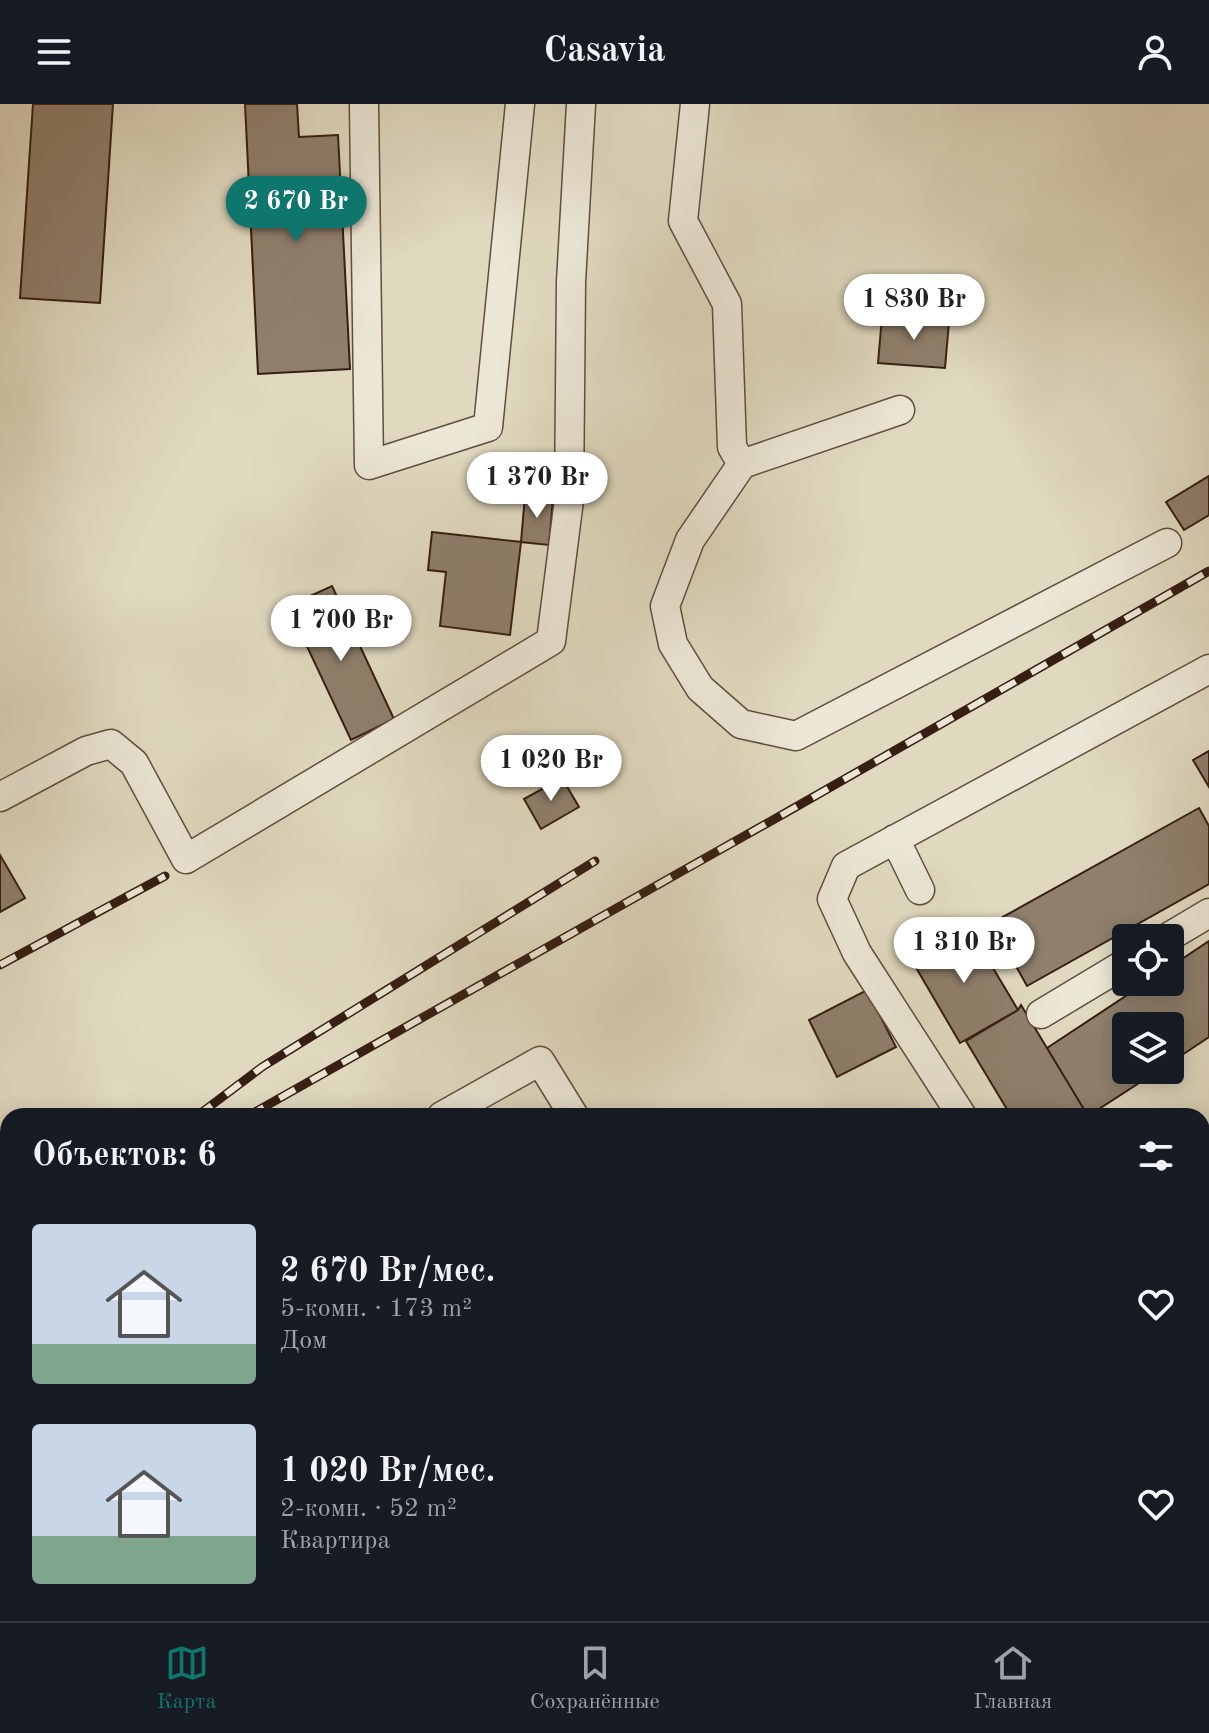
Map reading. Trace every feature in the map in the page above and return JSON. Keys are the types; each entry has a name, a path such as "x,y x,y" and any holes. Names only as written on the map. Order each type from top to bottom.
{"lane":[{"path":"364,104 369,465 488,427 520,104"},
{"path":"0,797 86,751 111,744 134,763 186,859 551,641 569,500 571,282 581,104"},
{"path":"695,104 683,221 727,304 732,447 742,464"},
{"path":"900,410 742,464 690,540 665,606 673,644 700,688 741,724 796,736 1167,543"},
{"path":"957,1108 857,953 832,899 846,866 1209,669"},
{"path":"895,839 920,890"},
{"path":"1184,928 1209,913"},
{"path":"1041,1014 1112,971"},
{"path":"456,1108 540,1061 569,1108"}],"building":[{"path":"33,104 113,104 100,303 20,298"},
{"path":"245,104 297,104 299,137 338,135 350,369 258,374"},
{"path":"882,317 949,322 945,368 878,363"},
{"path":"1209,476 1209,515 1184,530 1166,502"},
{"path":"525,496 553,498 549,545 521,542"},
{"path":"432,532 521,542 510,635 440,626 446,572 428,570"},
{"path":"332,586 394,719 351,740 288,606"},
{"path":"1209,751 1209,787 1193,760"},
{"path":"562,778 579,807 541,829 524,799"},
{"path":"1199,808 1209,826 1209,884 1138,924 1112,924 1112,938 1027,986 992,923"},
{"path":"0,855 25,898 0,912"},
{"path":"968,926 1018,1010 960,1043 911,959"},
{"path":"1209,941 1209,1037 1184,1054 1184,1012 1112,1012 1112,1084 1137,1084 1100,1108 1083,1108 1047,1048 1126,996 1184,996 1184,958"},
{"path":"867,990 896,1047 837,1077 809,1020"},
{"path":"1021,1005 1083,1108 1006,1108 966,1041 1018,1010"}],"railway":[{"path":"262,1108 1209,571"},
{"path":"208,1108 262,1067 595,861"},
{"path":"0,965 165,876"}]}
